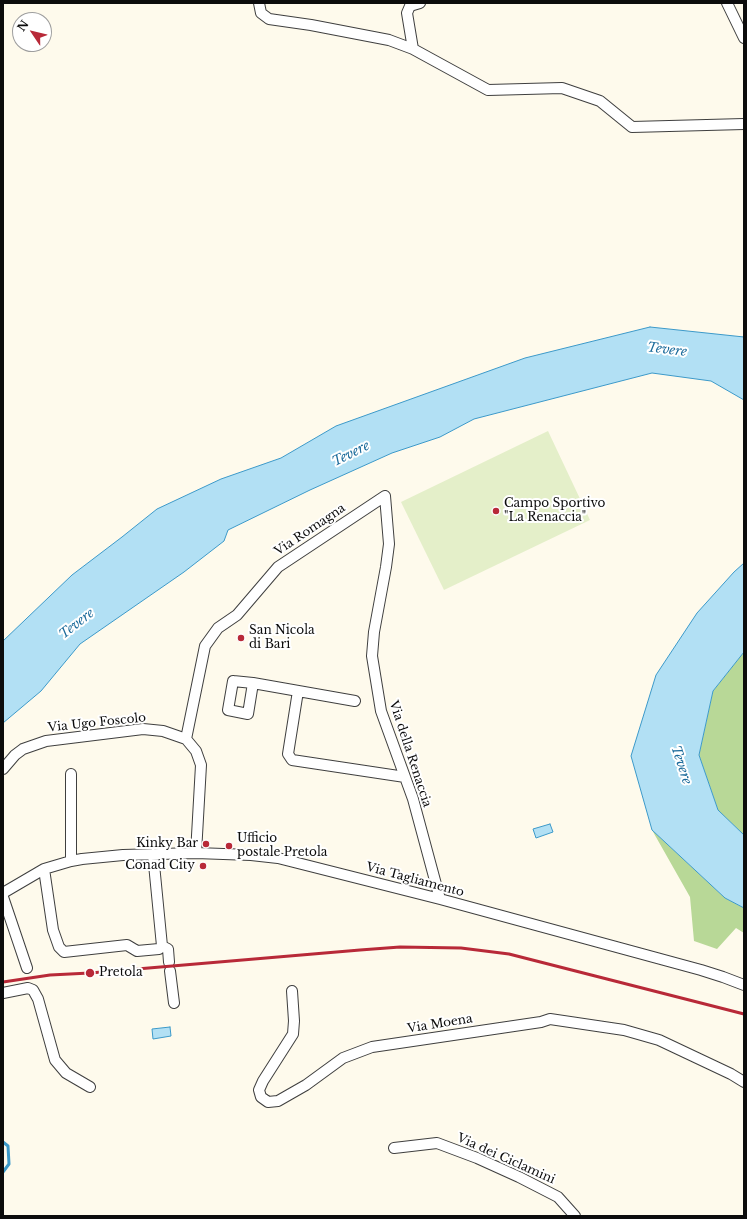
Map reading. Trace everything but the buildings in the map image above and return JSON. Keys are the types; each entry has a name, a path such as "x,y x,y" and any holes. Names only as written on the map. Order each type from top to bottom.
{"street":[{"path":"259,3 261,13 269,19 311,24 381,38 413,49 488,90 562,88 600,101 632,128 744,124"},
{"path":"413,49 407,13 410,6 420,3"},
{"path":"727,3 744,38"},
{"name":"Via Romagna","path":"186,739 206,646 218,628 237,615 278,567 385,496"},
{"name":"Via della Renaccia","path":"385,496 389,544 374,632 372,656 381,712 413,799 440,899"},
{"path":"253,683 356,701"},
{"path":"298,691 288,754 292,760 405,777"},
{"name":"Via Ugo Foscolo","path":"3,769 15,755 23,749 46,741 143,729 163,730 186,739"},
{"path":"186,739 196,751 201,765 196,852"},
{"path":"71,861 72,774"},
{"name":"Via Tagliamento","path":"3,893 44,869 71,861 123,855 196,852 278,858 440,899 701,970 744,985"},
{"path":"153,854 162,946"},
{"path":"44,869 52,930 59,947 64,952 127,945 137,951 159,949 162,946"},
{"path":"3,897 28,968"},
{"path":"162,946 168,949 174,1003"},
{"path":"3,993 28,988 33,990 38,999 55,1060 66,1073 90,1086"},
{"name":"Via Moena","path":"292,991 294,1021 292,1034 259,1090 261,1097 268,1102 278,1102 306,1085 343,1058 372,1047 540,1022 550,1019 624,1030 659,1040 731,1074 744,1082"},
{"name":"Via dei Ciclamini","path":"394,1148 438,1143 477,1158 558,1197 575,1216"}],"green space":[{"name":"Campo Sportivo \"La Renaccia\"","path":"548,431 590,520 444,590 401,502"},
{"path":"744,652 744,835 718,810 699,755 713,691"},
{"path":"652,830 725,898 744,908 744,933 736,928 717,949 694,941 690,897"}],"water":[{"name":"Tevere","path":"650,327 744,337 744,400 711,381 652,373 474,419 440,437 392,453 310,490 228,530 224,541 184,572 80,644 41,691 3,723 3,641 72,575 157,509 221,479 281,458 336,426 525,358"},
{"name":"Tevere","path":"744,563 744,652 713,691 699,755 718,810 744,835 744,908 725,898 652,830 631,756 656,675 697,613"},
{"path":"550,824 553,832 536,838 533,829"},
{"path":"170,1027 171,1036 153,1039 152,1029"}],"waterway":[{"path":"3,1142 8,1146 9,1164 3,1172"}],"railway":[{"path":"3,982 50,975 400,947 461,948 509,954 744,1014"}],"place":[{"name":"Campo Sportivo \"La Renaccia\"","path":"496,511"},
{"name":"San Nicola di Bari","path":"241,638"},
{"name":"Kinky Bar","path":"206,844"},
{"name":"Ufficio postale Pretola","path":"229,846"},
{"name":"Conad City","path":"203,866"},
{"name":"Pretola","path":"90,973"}]}
